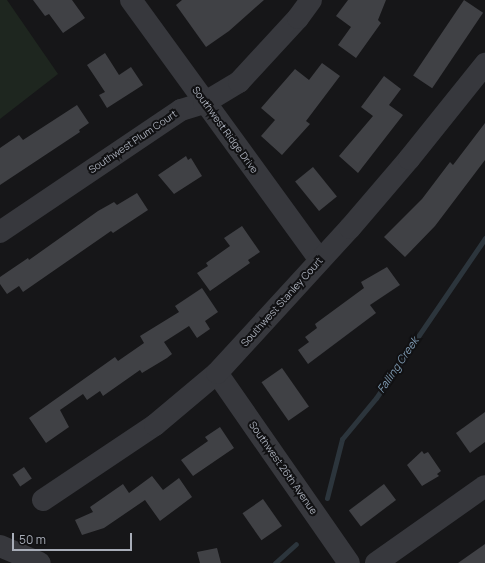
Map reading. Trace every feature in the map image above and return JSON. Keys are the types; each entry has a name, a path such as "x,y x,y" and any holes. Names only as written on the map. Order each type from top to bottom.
{"street":[{"name":"Southwest Ridge Drive","path":"131,0 204,103 320,260"},
{"name":"Southwest Plum Court","path":"0,232 181,110 204,103 239,82 298,18 311,0"},
{"name":"Southwest Stanley Court","path":"43,500 155,426 217,373 320,260 409,159 485,64"},
{"name":"Southwest 26th Avenue","path":"217,373 349,563"},
{"path":"376,563 485,486"},
{"path":"0,546 40,563"}],"shaded area":[{"path":"0,0 7,0 58,74 0,119"}],"building":[{"path":"33,0 72,0 85,18 63,33 49,14 45,16"},
{"path":"182,0 264,0 229,31 206,47 176,5"},
{"path":"348,0 386,0 378,20 381,23 356,58 338,45 351,27 336,16"},
{"path":"464,0 483,13 432,88 413,75"},
{"path":"105,53 119,75 131,67 143,85 107,108 99,95 105,92 87,65"},
{"path":"322,63 340,76 306,121 310,124 282,155 261,136 275,120 261,108 295,69 309,80"},
{"path":"384,76 401,89 389,105 403,115 358,173 339,156 373,116 361,107"},
{"path":"77,105 89,123 79,130 80,132 0,185 0,148 19,135 23,140"},
{"path":"485,123 485,160 435,226 405,257 384,237 422,199 450,162 453,165"},
{"path":"186,156 188,160 191,158 202,176 174,194 158,175"},
{"path":"313,167 337,197 319,211 295,181"},
{"path":"137,193 148,210 113,233 111,231 23,292 19,286 7,294 0,284 0,277 28,258 29,260 98,211 114,202 117,205"},
{"path":"242,226 260,252 248,260 250,263 210,291 197,273 208,266 206,263 230,246 224,238"},
{"path":"387,267 400,285 370,305 376,313 308,364 298,350 309,342 305,337 317,328 315,324 364,288 361,282"},
{"path":"202,288 218,312 205,321 210,329 197,338 189,326 164,342 172,354 167,358 142,373 140,370 103,396 100,391 87,400 83,394 60,410 69,427 46,443 29,418 115,357 118,361 144,343 140,336 179,312 175,306"},
{"path":"282,368 309,407 288,421 262,382"},
{"path":"485,412 485,442 470,453 456,433"},
{"path":"220,427 234,448 193,476 181,460 208,441 205,437"},
{"path":"422,451 424,454 428,452 441,471 437,474 439,476 422,486 407,465"},
{"path":"24,467 32,479 20,486 12,475"},
{"path":"152,476 163,490 179,478 192,497 160,521 145,500 104,528 82,535 75,520 93,512 90,507 123,484 129,493"},
{"path":"384,484 396,500 361,526 349,510"},
{"path":"263,499 282,526 261,540 243,513"},
{"path":"485,544 485,563 458,563"},
{"path":"217,548 221,563 200,563 197,552"}],"waterway":[{"name":"Falling Creek","path":"327,498 342,439 376,398 485,238"},
{"name":"Falling Creek","path":"275,563 296,544"}]}
